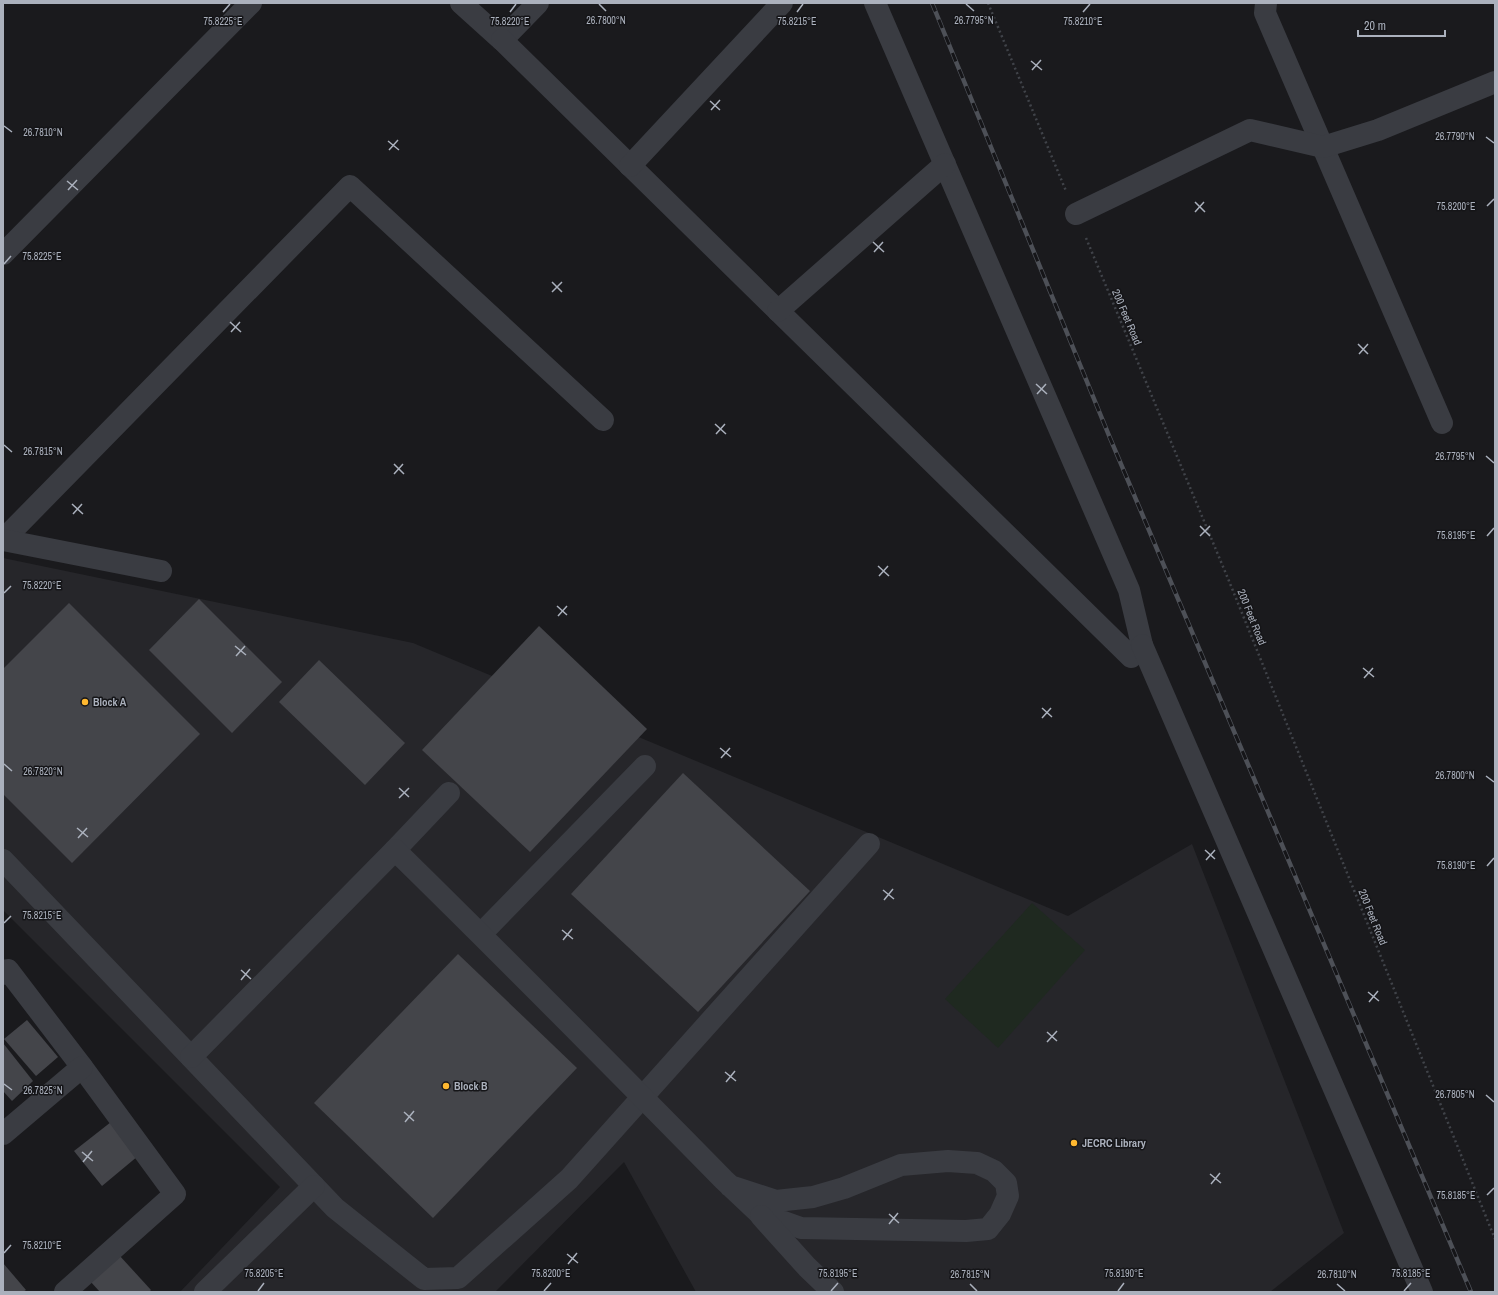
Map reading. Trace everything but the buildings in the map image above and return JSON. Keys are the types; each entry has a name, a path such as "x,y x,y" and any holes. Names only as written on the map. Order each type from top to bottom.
{"street":[{"path":"3,254 251,3"},
{"path":"461,3 502,40 1131,657 1142,645"},
{"path":"502,40 538,3"},
{"path":"630,166 782,3"},
{"path":"875,3 1129,590 1142,645 1422,1292"},
{"path":"1266,3 1265,13 1442,423"},
{"path":"1076,214 1250,130 1323,147 1378,130 1495,82"},
{"path":"778,311 945,164"},
{"path":"3,540 350,186 603,420"},
{"path":"3,540 161,571"},
{"path":"481,934 645,766"},
{"path":"191,1058 449,793"},
{"path":"3,860 335,1208 424,1279 458,1278 569,1178 869,844"},
{"path":"395,850 481,934 758,1213 807,1267 833,1292"},
{"path":"3,974 8,970 82,1066 175,1194 65,1292"},
{"path":"3,1134 82,1066"},
{"path":"730,1186 776,1201 813,1197 844,1188 901,1166 948,1161 977,1163 994,1170 1006,1183 1008,1196 1000,1214 988,1229 966,1231 801,1228 779,1222 758,1213"},
{"path":"205,1292 314,1186"}],"path":[{"name":"200 Feet Road","path":"988,3 1229,581 1495,1239"}],"shaded area":[{"path":"3,558 413,643 1068,916 1192,844 1344,1233 1270,1292 696,1292 624,1162 495,1292 180,1292 280,1187 3,910"}],"green space":[{"path":"1032,903 1085,950 998,1048 945,999"}],"railway":[{"path":"932,3 1110,438 1471,1292"}],"place":[{"name":"Block A","path":"85,702"},
{"name":"Block B","path":"446,1086"},
{"name":"JECRC Library","path":"1074,1143"}]}
